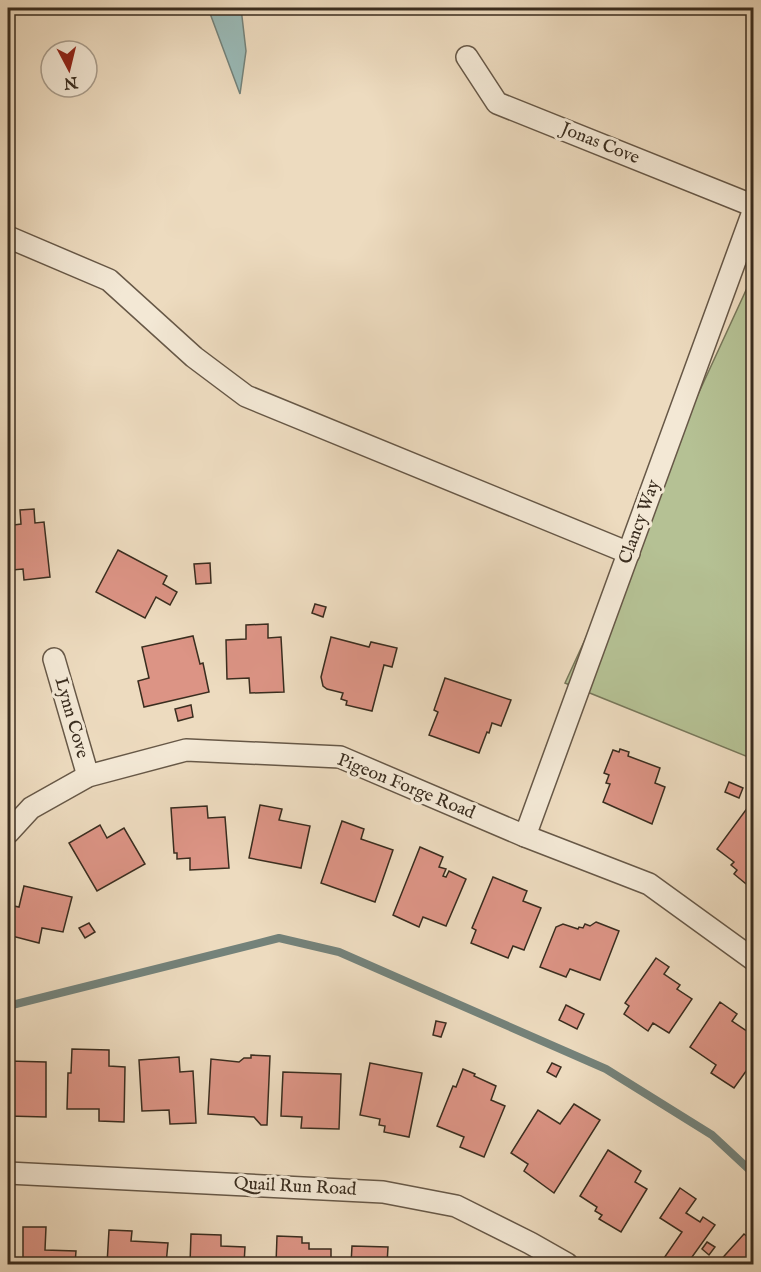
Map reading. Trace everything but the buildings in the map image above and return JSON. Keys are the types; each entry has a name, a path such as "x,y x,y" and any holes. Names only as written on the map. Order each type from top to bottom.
{"street":[{"name":"Jonas Cove","path":"466,57 497,103 753,207"},
{"name":"Clancy Way","path":"525,836 753,207"},
{"path":"8,237 109,280 194,357 246,396 628,553"},
{"name":"Lynn Cove","path":"54,659 88,776"},
{"name":"Pigeon Forge Road","path":"8,833 31,808 88,776 186,750 340,757 525,836 649,884 753,960"},
{"name":"Quail Run Road","path":"8,1173 382,1191 456,1206 567,1264"}],"green space":[{"path":"753,275 753,759 565,683"}],"water":[{"path":"208,8 241,8 246,51 240,94"}],"waterway":[{"path":"8,1006 279,938 339,952 606,1069 712,1135 754,1174"}]}
